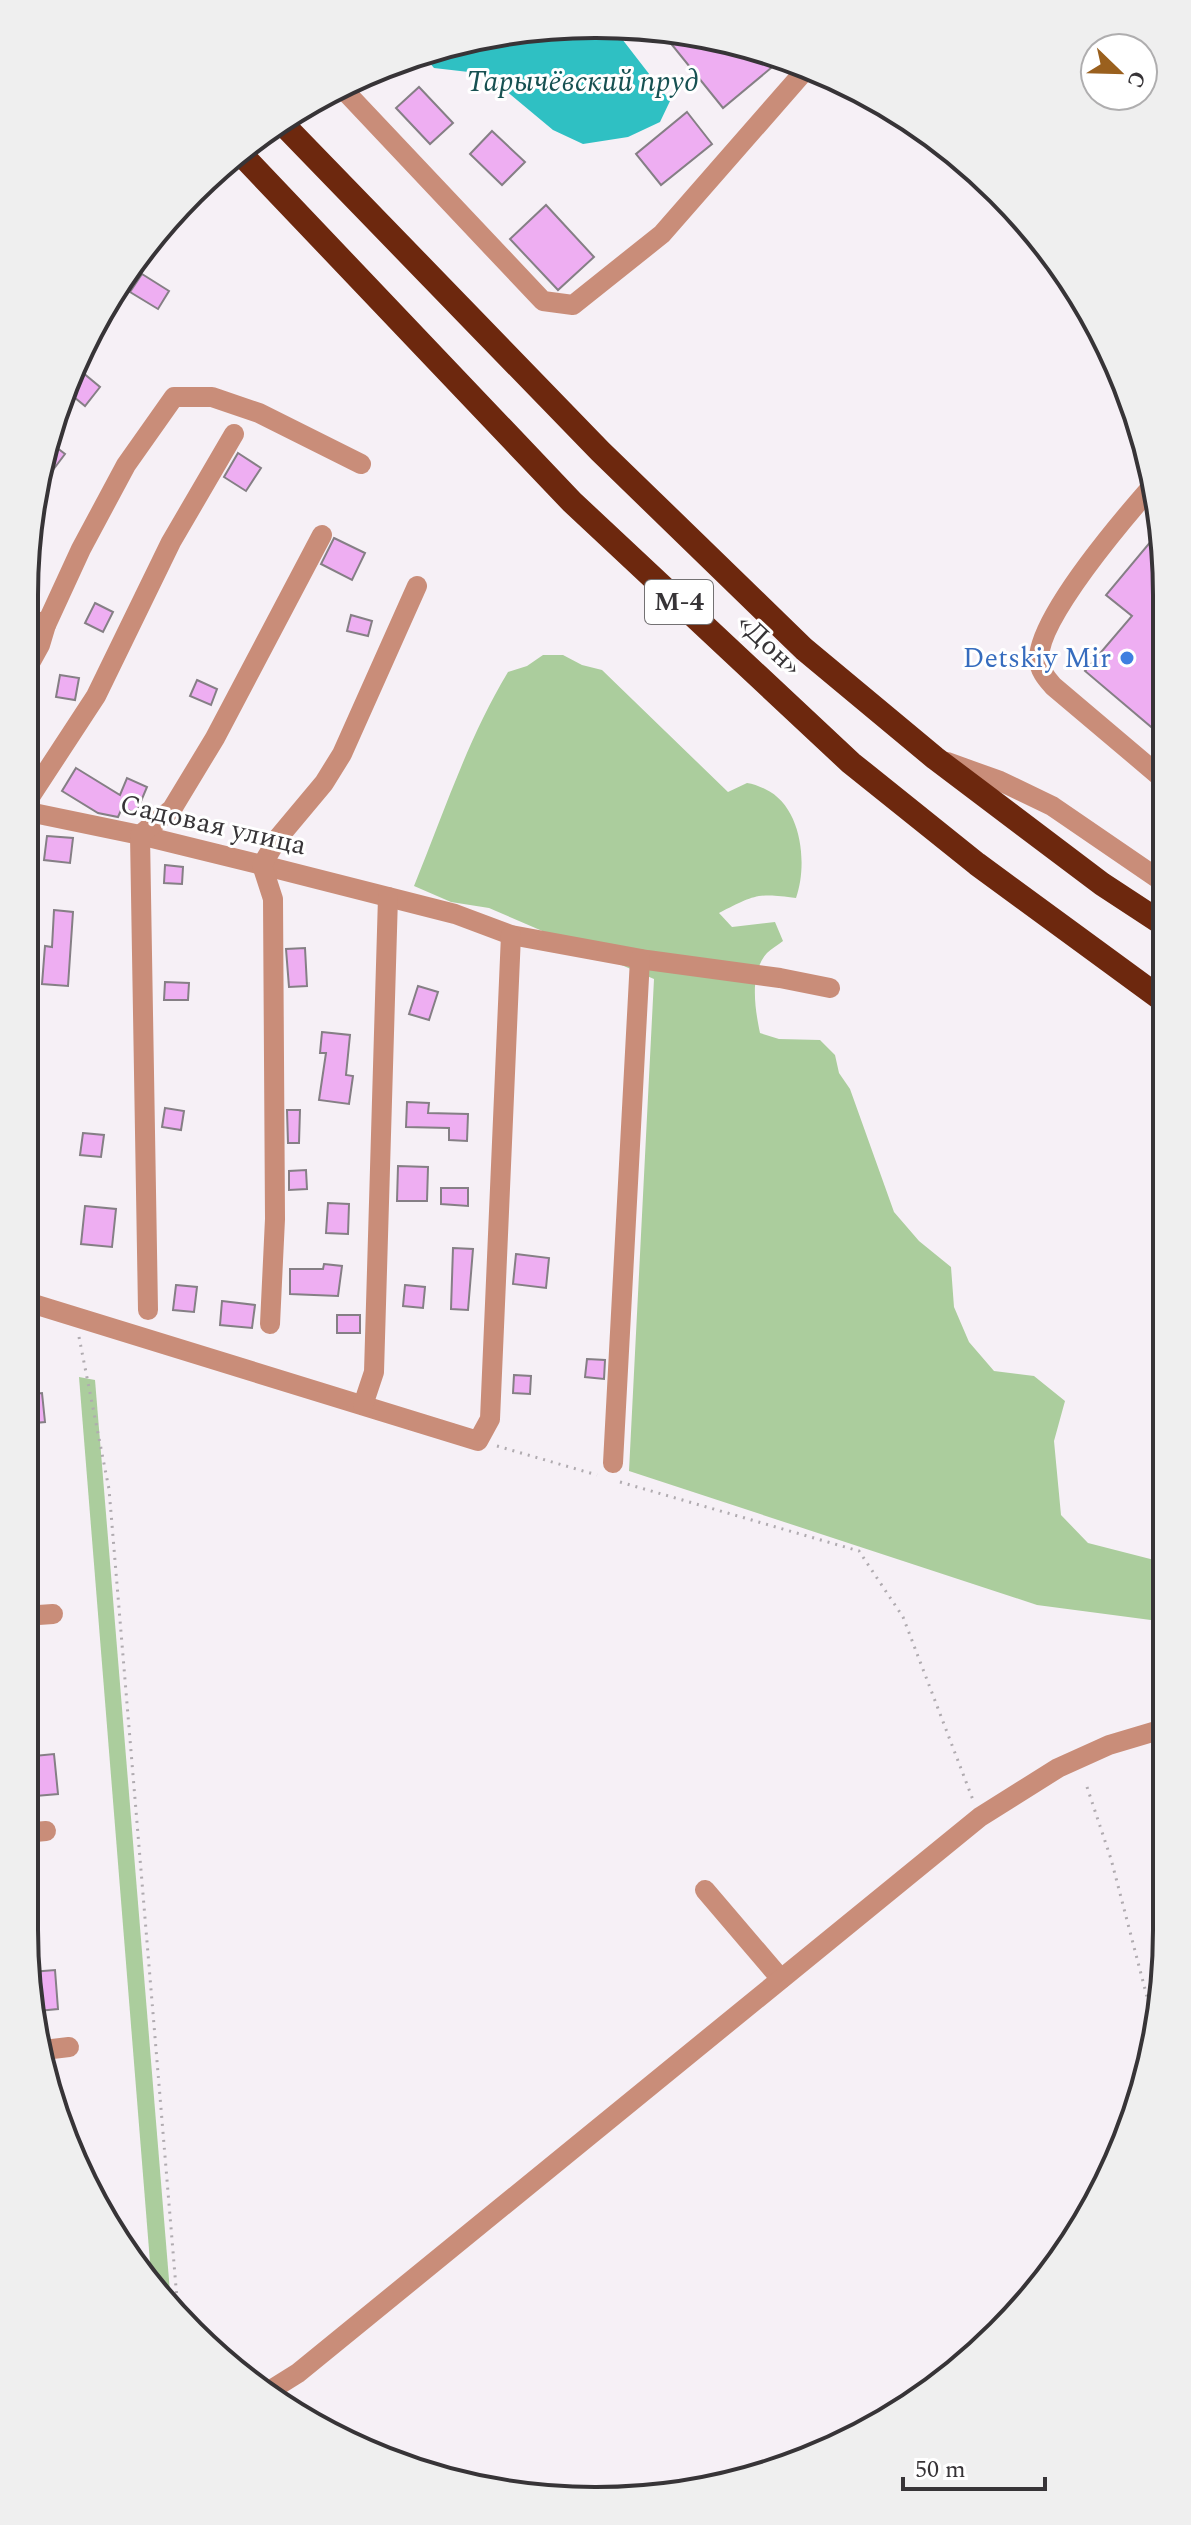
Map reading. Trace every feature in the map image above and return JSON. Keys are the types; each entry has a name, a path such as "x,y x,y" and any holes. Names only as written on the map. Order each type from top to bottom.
{"highway":[{"name":"«Дон»","path":"289,130 600,451 804,649 935,758 1102,884 1153,917"},
{"name":"«Дон»","path":"247,160 572,502 851,763 977,864 1153,993"}],"street":[{"path":"349,95 543,301 573,305 662,234 800,77"},
{"path":"38,649 81,549 126,465 174,397 212,397 259,413 361,464"},
{"path":"38,787 96,696 171,542 234,434"},
{"path":"1143,496 1104,541 1073,587 1041,646 1039,661 1053,686 1153,771"},
{"path":"148,1310 140,835 172,809 215,738 322,535"},
{"path":"270,1324 275,1219 273,899 262,865 278,838 324,783 342,754 417,586"},
{"path":"38,622 46,625"},
{"path":"935,758 1000,781 1052,806 1153,875"},
{"name":"Садовая улица","path":"38,812 455,914 511,935 640,959 830,988"},
{"path":"363,1405 374,1372 388,897"},
{"path":"38,1306 478,1441 490,1419 511,935"},
{"path":"609,1473 640,959"},
{"path":"38,1615 53,1614"},
{"path":"277,2386 298,2373 980,1817 1058,1768 1109,1745 1153,1732"},
{"path":"38,1832 46,1831"},
{"path":"705,1890 781,1979"},
{"path":"51,2049 69,2047"}],"path":[{"path":"76,1318 109,1489 177,2298"},
{"path":"478,1441 609,1473 859,1551 903,1617 980,1817"},
{"path":"1087,1787 1111,1859 1148,2001"}],"green space":[{"path":"543,655 563,655 582,665 602,670 728,792 747,783 765,789 787,808 799,837 801,853 800,884 796,898 756,897 719,913 732,927 775,922 783,941 767,953 758,971 755,1002 760,1033 779,1039 820,1040 835,1055 839,1073 850,1089 894,1212 919,1241 951,1267 954,1307 969,1342 994,1371 1034,1376 1065,1401 1054,1441 1061,1515 1088,1543 1153,1560 1153,1620 1037,1605 629,1471 654,979 489,908 451,902 414,886 457,777 494,697 508,672 527,666"},
{"path":"79,1377 95,1380 170,2289 150,2265"}],"water":[{"name":"Тарычёвский пруд","path":"559,39 622,39 670,101 660,122 628,137 583,144 553,130 486,74 434,68 430,64 451,57 523,43"}],"building":[{"path":"671,43 740,57 772,67 723,108"},
{"path":"419,87 453,123 430,144 396,108"},
{"path":"687,112 712,144 661,185 636,154"},
{"path":"492,131 525,162 502,185 470,154"},
{"path":"546,205 594,257 558,290 510,239"},
{"path":"142,274 169,291 158,309 130,292"},
{"path":"84,374 100,387 85,406 75,398"},
{"path":"58,448 65,454 53,470"},
{"path":"238,453 261,468 246,491 224,477"},
{"path":"334,538 365,553 352,580 321,564"},
{"path":"1150,542 1153,729 1085,671 1132,616 1106,595"},
{"path":"95,603 113,612 103,632 85,623"},
{"path":"351,615 372,621 368,636 347,631"},
{"path":"60,675 79,678 75,700 56,697"},
{"path":"197,680 217,689 211,705 190,696"},
{"path":"76,768 120,795 127,778 147,787 136,813 122,808 118,817 98,813 62,791"},
{"path":"47,836 73,838 70,863 44,860"},
{"path":"165,865 183,867 182,884 164,883"},
{"path":"54,910 73,912 68,986 42,984 45,946 52,947"},
{"path":"305,948 307,986 289,987 286,949"},
{"path":"165,982 189,983 188,1000 164,1000"},
{"path":"418,986 438,992 429,1020 409,1014"},
{"path":"322,1032 350,1035 346,1075 353,1076 349,1104 319,1100 326,1053 320,1053"},
{"path":"407,1102 429,1103 428,1113 468,1114 467,1141 449,1140 449,1128 406,1127"},
{"path":"165,1108 184,1111 181,1130 162,1127"},
{"path":"287,1110 300,1110 299,1143 288,1143"},
{"path":"83,1133 104,1135 101,1157 80,1155"},
{"path":"398,1166 428,1167 427,1201 397,1201"},
{"path":"306,1170 307,1189 289,1190 289,1171"},
{"path":"441,1188 468,1188 468,1206 441,1204"},
{"path":"328,1203 349,1204 348,1234 326,1233"},
{"path":"85,1206 116,1209 112,1247 81,1244"},
{"path":"453,1248 473,1249 468,1310 451,1309"},
{"path":"516,1254 549,1258 546,1288 513,1284"},
{"path":"324,1264 342,1266 338,1296 290,1294 290,1269 323,1269"},
{"path":"176,1285 197,1287 194,1312 173,1310"},
{"path":"405,1285 425,1287 423,1308 403,1306"},
{"path":"222,1301 255,1305 252,1328 220,1325"},
{"path":"337,1315 360,1315 360,1333 337,1333"},
{"path":"587,1359 605,1360 604,1379 585,1377"},
{"path":"514,1375 531,1376 530,1394 513,1393"},
{"path":"38,1393 42,1393 45,1422 38,1423"},
{"path":"54,1754 58,1794 38,1796 38,1756"},
{"path":"55,1970 58,2009 44,2010 40,1971"}],"place":[{"name":"Detskiy Mir","path":"1127,658"}]}
